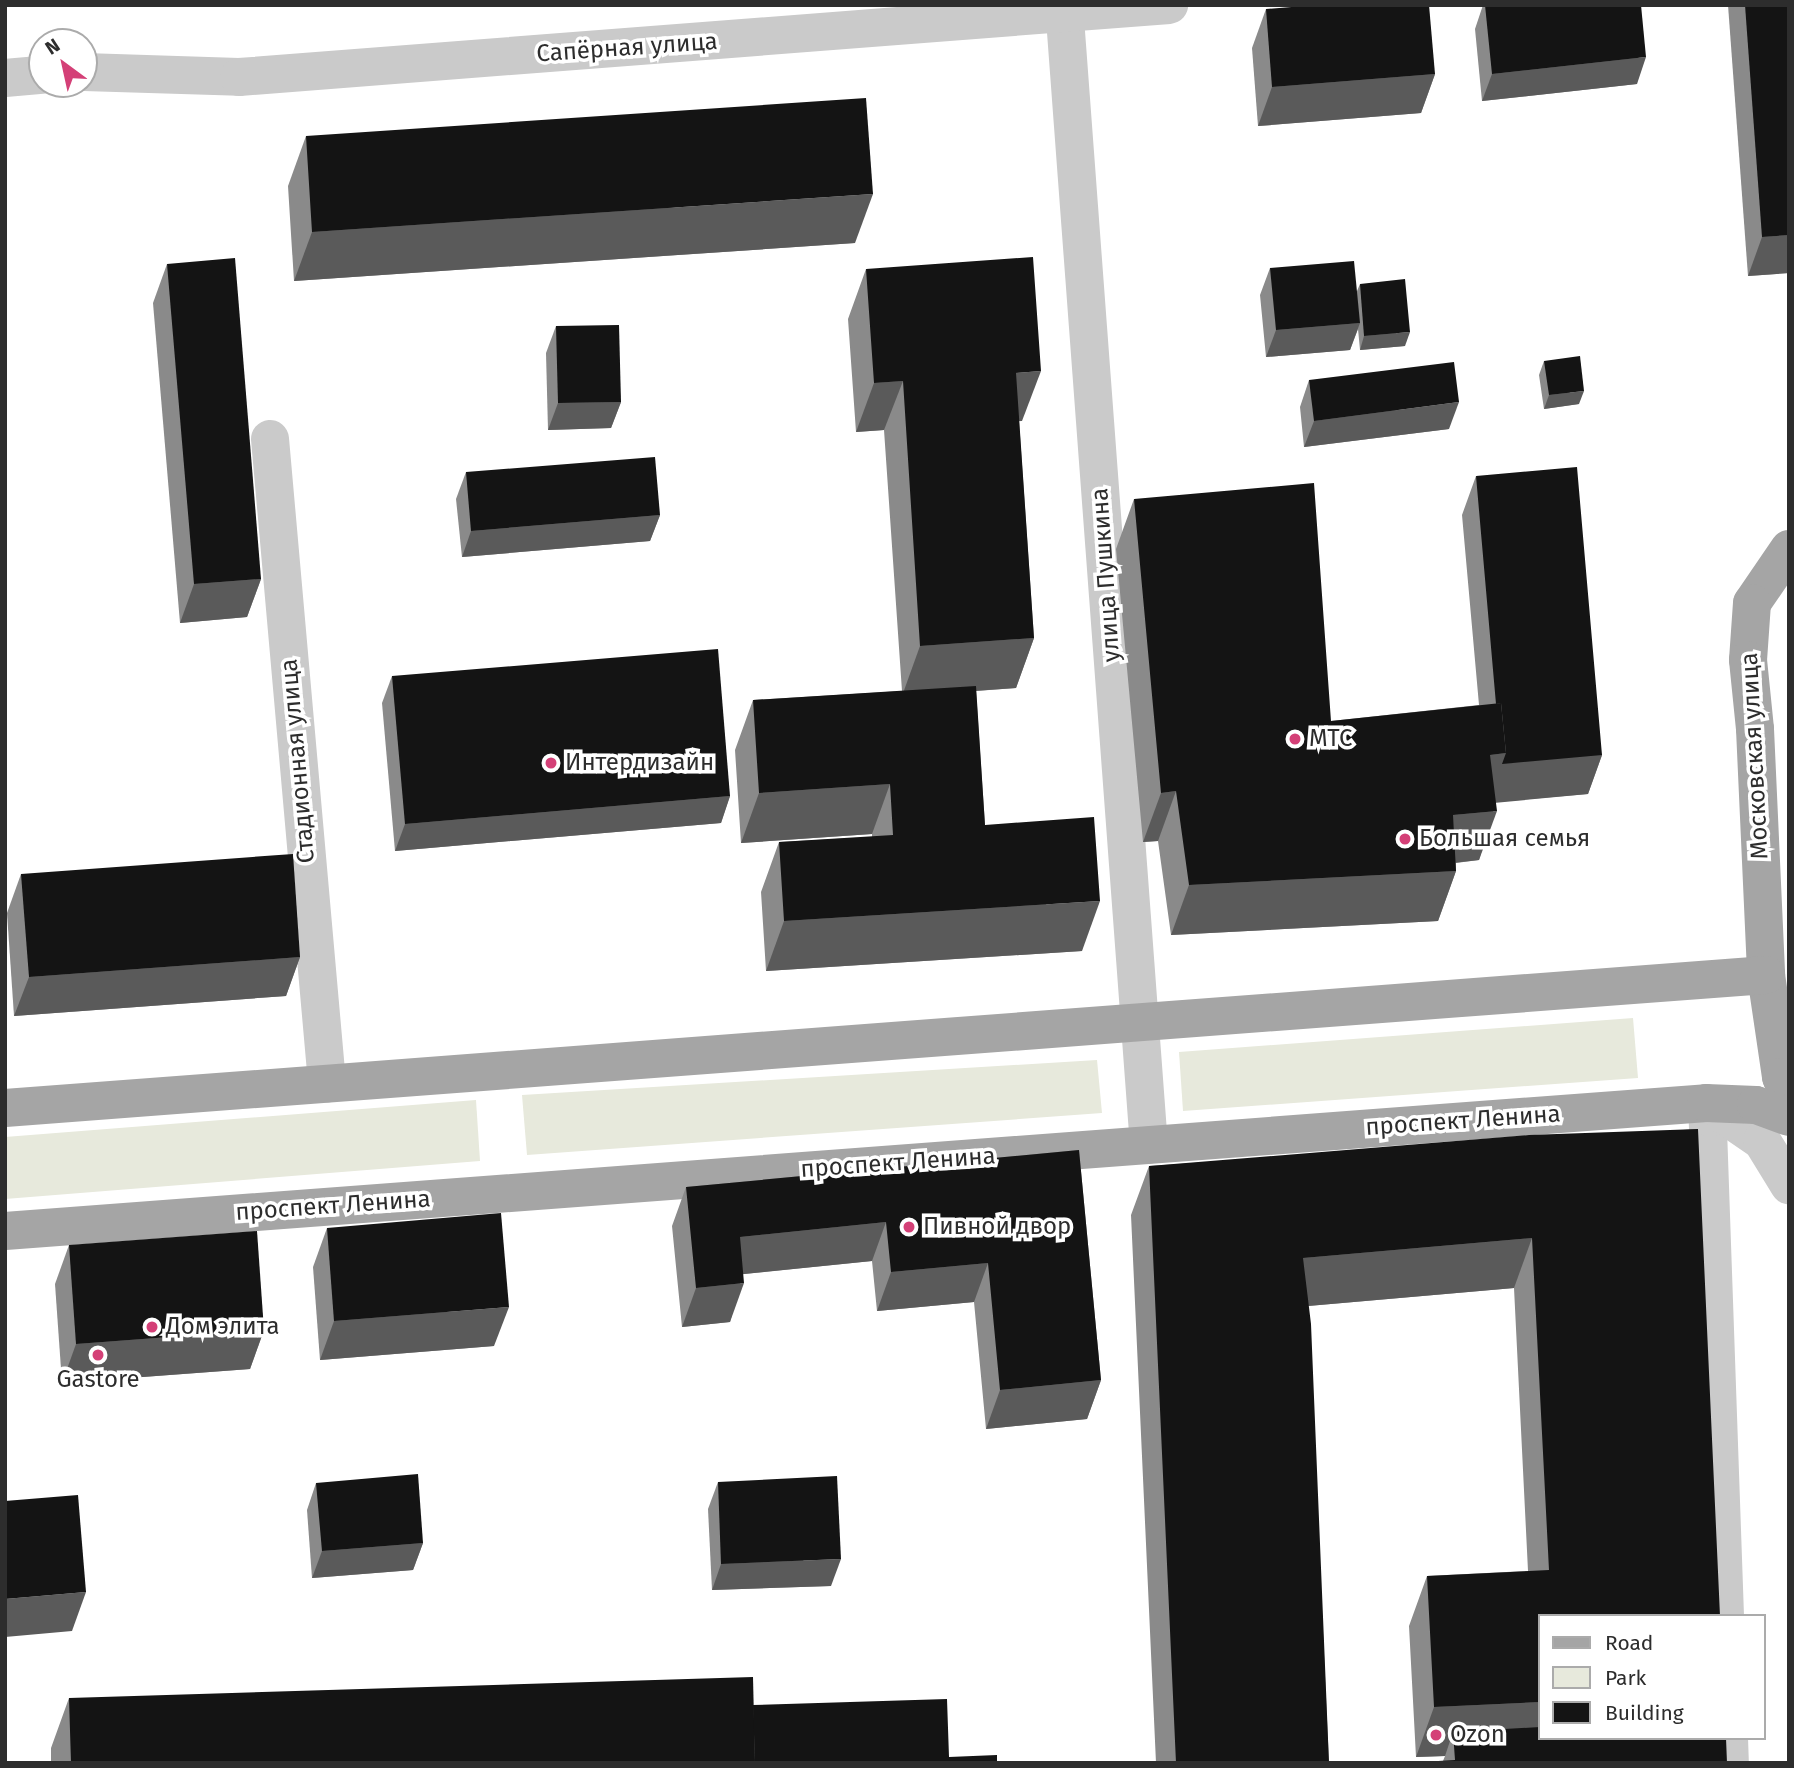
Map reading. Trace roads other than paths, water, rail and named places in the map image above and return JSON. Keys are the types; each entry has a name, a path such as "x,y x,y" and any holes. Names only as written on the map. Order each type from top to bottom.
{"main road":[{"name":"Московская улица","path":"1789,549 1752,603 1748,660 1755,729 1766,975 1781,1077 1789,1098"},
{"path":"5,1108 1766,975"},
{"name":"проспект Ленина","path":"5,1231 1706,1103 1755,1105 1789,1117"}],"street":[{"name":"Сапёрная улица","path":"98,72 239,77 1065,10 1168,5"},
{"name":"улица Пушкина","path":"1065,10 1149,1144"},
{"path":"5,78 28,76"},
{"name":"Стадионная улица","path":"270,439 327,1083"},
{"path":"1725,1614 1709,1116 1724,1115 1762,1141 1789,1185"},
{"path":"1729,1740 1730,1763"}],"place":[{"name":"МТС","path":"1295,739"},
{"name":"Интердизайн","path":"551,763"},
{"name":"Большая семья","path":"1405,839"},
{"name":"Пивной двор","path":"909,1227"},
{"name":"Дом элита","path":"152,1327"},
{"name":"Gastore","path":"98,1355"},
{"name":"Ozon","path":"1436,1735"}]}
